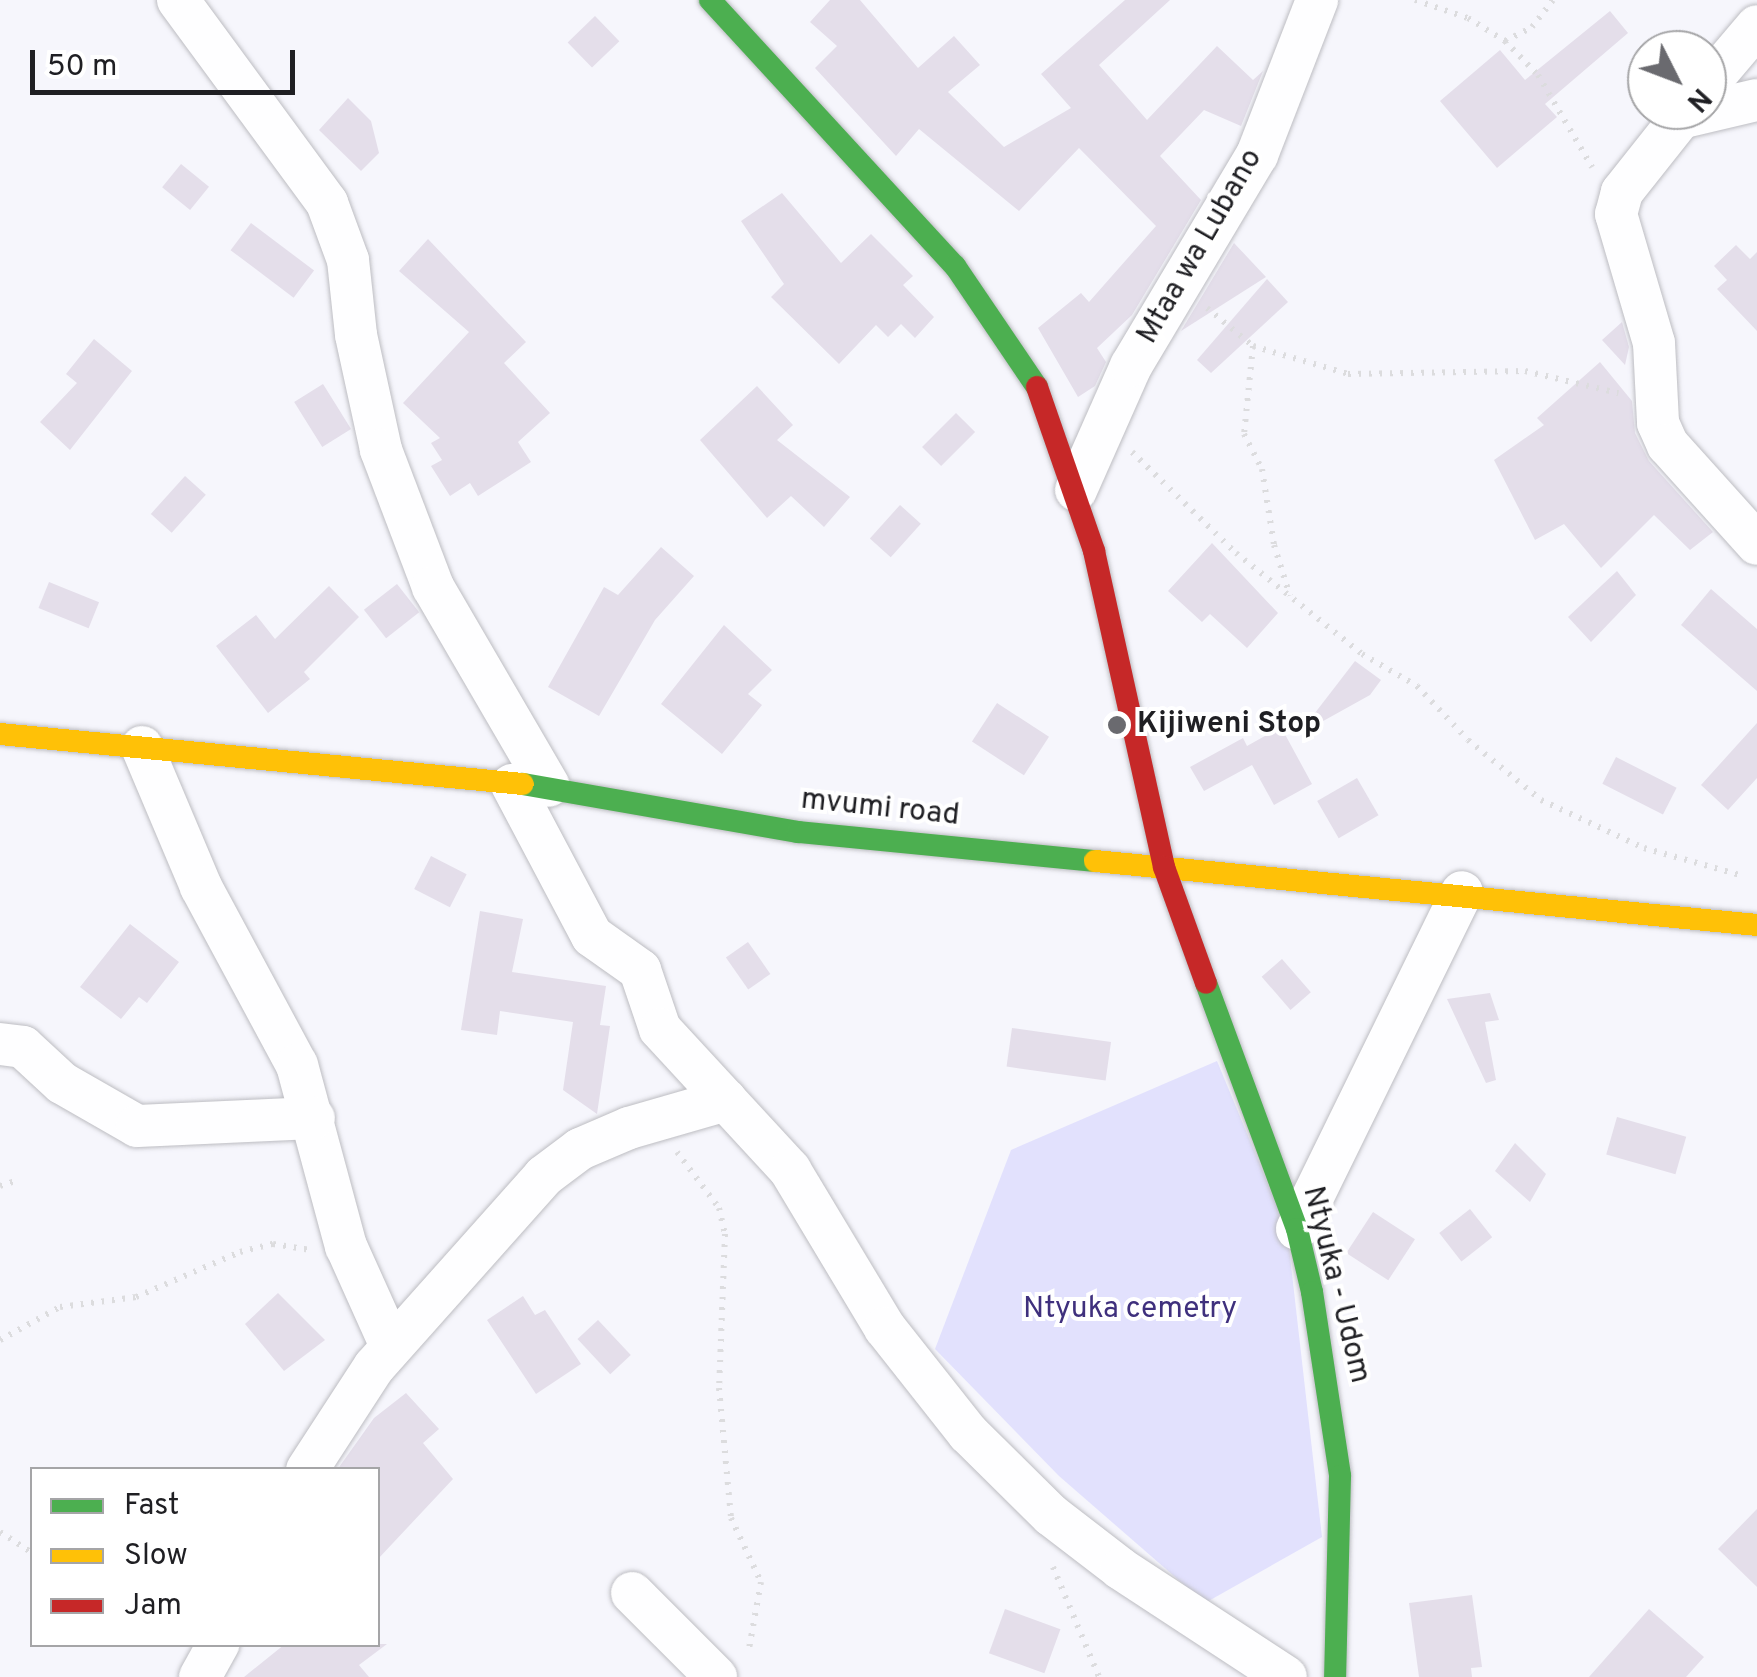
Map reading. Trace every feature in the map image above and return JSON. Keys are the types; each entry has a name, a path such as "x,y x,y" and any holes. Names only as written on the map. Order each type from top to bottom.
{"street":[{"path":"178,0 327,203 348,260 356,335 381,450 432,587 530,786 592,936 640,970 660,1029 790,1170 902,1354 998,1465 1157,1595 1286,1677"},
{"name":"Ntyuka - Udom","path":"710,0 944,253 997,322 1048,410 1076,490 1164,867 1297,1230 1324,1346 1340,1476 1335,1677"},
{"name":"Mtaa wa Lubano","path":"1076,490 1100,426 1256,155 1317,0"},
{"path":"1727,61 1757,26"},
{"path":"1727,106 1757,100"},
{"path":"1670,130 1622,192 1616,214 1654,343 1658,423 1668,444 1757,544"},
{"name":"mvumi road","path":"0,734 530,786 798,832 1755,918"},
{"path":"142,747 202,887 280,1028 314,1118 354,1268 391,1346"},
{"path":"1297,1230 1462,892"},
{"path":"0,1044 23,1048 62,1083 137,1126 314,1118"},
{"path":"310,1467 391,1346 544,1176 580,1148 726,1100"},
{"path":"632,1594 675,1632 732,1668"},
{"path":"673,1677 675,1632"},
{"path":"200,1677 216,1647"}],"path":[{"path":"1415,0 1468,18 1505,41 1538,76 1616,214"},
{"path":"1505,41 1532,27 1554,0"},
{"path":"1182,282 1235,337 1348,374 1524,371 1615,393 1659,390"},
{"path":"1253,346 1244,434 1262,468 1274,545 1292,600"},
{"path":"1100,426 1292,600 1417,686 1468,740 1542,800 1644,848 1757,878"},
{"path":"657,1122 720,1208 725,1234 719,1388 731,1518 761,1582 732,1668"},
{"path":"0,1186 19,1180"},
{"path":"0,1340 60,1307 136,1297 273,1244 354,1268"},
{"path":"0,1532 30,1552"},
{"path":"1050,1560 1099,1677"}],"green space":[{"name":"Ntyuka cemetry","path":"1217,1061 1287,1230 1322,1537 1205,1603 1059,1476 935,1349 1011,1150"}],"building":[{"path":"830,0 860,0 918,68 954,36 980,65 948,92 1004,147 1071,108 1041,74 1125,0 1170,0 1099,65 1147,120 1217,46 1253,80 1263,71 1241,126 1204,110 1160,156 1201,200 1132,315 1097,348 1106,362 1095,386 1078,397 1038,328 1081,293 1089,302 1156,226 1079,148 1019,211 919,129 896,156 815,68 837,46 810,22"},
{"path":"1610,11 1627,32 1545,104 1557,117 1497,168 1440,101 1500,50 1525,80"},
{"path":"595,16 619,41 592,68 568,42"},
{"path":"348,98 371,121 379,153 361,171 319,130"},
{"path":"181,164 209,187 190,210 162,187"},
{"path":"782,193 841,263 871,234 913,276 903,285 934,317 915,338 901,324 888,337 876,325 839,364 771,297 784,284 741,221"},
{"path":"251,223 314,271 294,298 231,250"},
{"path":"428,239 526,342 504,363 550,413 518,442 531,462 478,496 470,483 450,496 431,466 442,460 431,443 440,438 403,403 469,332 399,271"},
{"path":"1234,243 1266,277 1181,331"},
{"path":"1736,245 1750,259 1757,252 1757,331 1717,289 1727,280 1714,266"},
{"path":"1267,279 1288,302 1211,373 1197,360"},
{"path":"1622,322 1629,347 1625,365 1602,340"},
{"path":"94,339 132,371 70,450 40,422 77,383 66,374"},
{"path":"1600,362 1632,401 1635,433 1649,461 1713,532 1690,550 1654,515 1601,568 1564,524 1535,540 1494,460 1544,425 1537,418"},
{"path":"323,384 351,429 322,447 294,402"},
{"path":"757,386 793,425 777,440 850,497 824,527 791,496 767,518 700,440"},
{"path":"956,413 975,432 941,466 922,447"},
{"path":"185,476 206,495 172,533 151,514"},
{"path":"900,505 921,524 891,557 870,538"},
{"path":"1212,543 1278,613 1247,648 1210,614 1202,622 1168,591"},
{"path":"661,547 694,576 655,620 599,716 548,687 604,587 618,595"},
{"path":"1617,571 1636,595 1591,642 1568,617"},
{"path":"49,582 99,602 89,628 39,608"},
{"path":"397,584 419,612 386,638 364,610"},
{"path":"329,586 359,617 304,672 310,679 268,713 216,646 256,615 275,639"},
{"path":"1711,589 1757,629 1757,691 1681,625"},
{"path":"724,625 772,670 748,694 762,705 722,754 661,704"},
{"path":"1355,661 1381,680 1370,695 1298,735"},
{"path":"997,703 1049,737 1024,775 972,742"},
{"path":"1757,723 1757,778 1728,810 1701,785"},
{"path":"1281,727 1312,784 1274,805 1252,765 1204,791 1190,767 1243,738 1247,746"},
{"path":"1616,757 1677,788 1663,815 1602,784"},
{"path":"1357,778 1378,815 1339,838 1317,801"},
{"path":"431,856 467,874 450,907 414,889"},
{"path":"480,911 523,919 512,972 606,986 600,1025 610,1026 597,1114 563,1090 573,1022 500,1011 497,1035 461,1030"},
{"path":"130,924 179,962 147,1003 139,997 121,1019 80,987"},
{"path":"748,942 770,974 748,989 726,957"},
{"path":"1282,959 1311,992 1290,1010 1262,977"},
{"path":"1490,993 1499,1020 1485,1022 1496,1080 1486,1083 1447,999"},
{"path":"1012,1028 1111,1042 1106,1081 1007,1067"},
{"path":"1617,1117 1686,1137 1675,1174 1606,1154"},
{"path":"1515,1143 1546,1174 1530,1202 1495,1171"},
{"path":"1470,1209 1492,1237 1461,1261 1439,1233"},
{"path":"1373,1212 1415,1239 1388,1280 1346,1253"},
{"path":"278,1293 325,1340 284,1371 245,1324"},
{"path":"523,1296 535,1315 545,1310 581,1364 536,1394 487,1320"},
{"path":"598,1320 631,1355 610,1374 578,1339"},
{"path":"406,1393 439,1429 423,1443 453,1479 380,1557 380,1467 339,1467 374,1418"},
{"path":"1757,1509 1757,1587 1718,1549"},
{"path":"1472,1595 1482,1667 1471,1668 1472,1677 1419,1677 1409,1603"},
{"path":"1005,1609 1060,1629 1044,1673 989,1653"},
{"path":"1649,1609 1704,1657 1686,1677 1589,1677"},
{"path":"387,1644 359,1665 369,1677 244,1677 281,1647"}],"traffic: fast":[{"path":"710,0 955,266 1037,387"},
{"path":"523,784 798,832 1095,861"},
{"path":"1206,983 1297,1229 1312,1292 1340,1476 1335,1677"}],"traffic: slow":[{"path":"0,734 523,784"},
{"path":"1095,861 1757,925"}],"traffic: jam":[{"path":"1037,387 1094,551 1164,867 1206,983"}],"place":[{"name":"Kijiweni Stop","path":"1117,725"}]}
